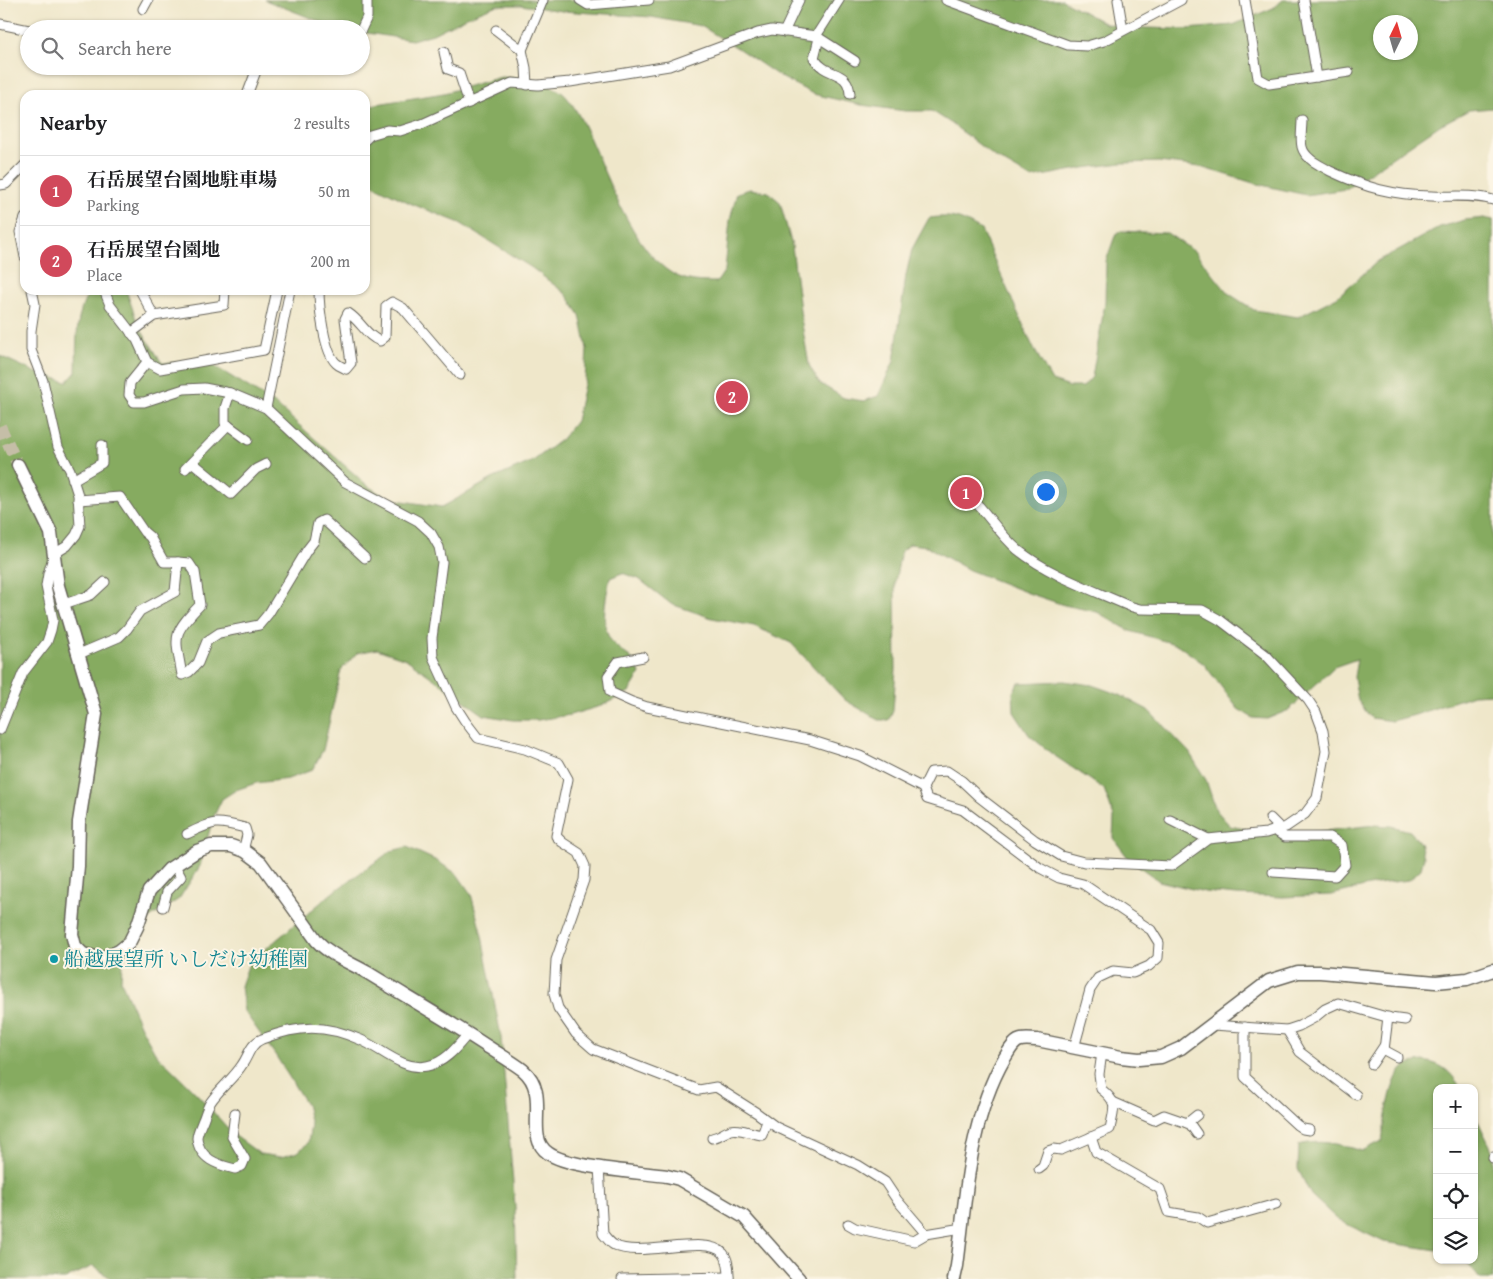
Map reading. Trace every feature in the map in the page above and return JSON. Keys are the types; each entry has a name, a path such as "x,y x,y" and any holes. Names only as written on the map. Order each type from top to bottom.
{"street":[{"path":"143,9 148,0"},
{"path":"365,20 367,0"},
{"path":"527,85 522,50 543,0"},
{"path":"580,0 588,5 613,1 649,0"},
{"path":"784,32 800,0"},
{"path":"839,0 817,37 814,58 819,66 843,77 848,82 850,94"},
{"path":"946,0 1068,45 1087,46 1104,41 1181,0"},
{"path":"1118,0 1123,30"},
{"path":"1245,0 1258,78 1269,84 1349,72"},
{"path":"1304,0 1317,77"},
{"path":"0,24 20,28"},
{"path":"496,30 522,50"},
{"path":"370,135 387,130 400,131 422,124 512,83 538,85 570,82 669,66 758,33 772,30 817,37 856,61"},
{"path":"444,52 448,69 459,73 469,103"},
{"path":"249,90 255,75"},
{"path":"1302,120 1301,146 1306,154 1317,164 1360,184 1385,192 1493,200"},
{"path":"0,185 6,184 20,170"},
{"path":"1,724 23,673 48,642 52,630 53,620 46,586 54,554 67,546 76,535 80,526 78,500 73,480 58,447 43,380 31,350 31,331 35,304 33,295"},
{"path":"106,295 110,305 137,340 147,362 160,369 264,350 276,295"},
{"path":"143,295 154,316"},
{"path":"131,333 154,316 224,305 225,295"},
{"path":"266,408 289,295"},
{"path":"320,295 327,348 332,360 337,365 346,368 351,363 345,319 348,313 357,319 372,338 380,341 385,337 386,306 392,302 403,308 460,375"},
{"path":"147,362 130,383 129,395 134,402 144,402 184,389 204,388 230,393 266,408 345,482 418,521 431,533 440,547 442,562 432,638 433,657 456,707 478,738 525,749 559,763 568,779 556,836 578,853 585,866 584,880 556,960 554,994 558,1008 576,1034 593,1049 699,1090 716,1087 776,1128 858,1165 885,1182 897,1200 926,1234"},
{"path":"230,393 225,408 226,424 248,440"},
{"path":"228,425 188,466 231,494 256,469 266,464"},
{"path":"73,480 102,463 102,445"},
{"path":"18,465 51,532 58,586 96,714 79,822 78,866 72,934 75,946 83,954 96,957 108,956 119,951 129,943 137,927 149,891 175,866 197,851 211,846 231,846 243,850 261,863 326,951 360,968 523,1070 532,1079 536,1089 537,1134 540,1146 555,1158 679,1179 744,1217 799,1279"},
{"path":"78,500 120,497 144,532 150,537 164,562 189,563 195,572 200,605 177,632 182,674 189,672 198,663 207,641 219,633 259,625 270,612 314,541 318,523 324,520 365,558"},
{"path":"922,788 931,772 947,771 1035,840 1061,856 1084,862 1171,866 1208,839 1286,827 1305,814 1317,798 1326,751 1323,731 1316,712 1308,700 1266,655 1220,620 1202,610 1140,609 1055,574 1018,549 1000,532 979,506"},
{"path":"79,654 119,637 140,611 175,592 178,562"},
{"path":"64,604 91,595 105,582"},
{"path":"643,658 618,662 608,676 610,692 647,707 810,740 860,756 922,788 927,799 963,810 1040,868 1059,878 1083,884 1151,930 1159,943 1158,958 1149,966 1133,973 1113,971 1098,978 1090,990 1074,1048"},
{"path":"1270,818 1286,837 1330,837 1342,845 1345,865 1335,876 1273,872"},
{"path":"1170,820 1208,839"},
{"path":"187,834 214,822 223,822 245,828 247,835 243,850"},
{"path":"163,907 167,892 181,877 175,866"},
{"path":"954,1279 976,1132 995,1074 1017,1041 1026,1039 1140,1060 1161,1057 1181,1048 1269,981 1298,972 1320,972 1436,982 1467,980 1493,970"},
{"path":"1213,1024 1287,1030 1299,1026 1338,1003 1388,1018 1405,1020"},
{"path":"1372,1064 1384,1046 1388,1018"},
{"path":"1245,1027 1245,1077 1297,1125 1309,1130"},
{"path":"235,1113 232,1137 245,1159 242,1166 235,1169 222,1166 208,1159 201,1151 197,1137 209,1104 242,1065 252,1046 260,1040 294,1029 314,1028 330,1030 362,1040 405,1064 426,1067 439,1062 452,1052 468,1034"},
{"path":"1287,1030 1300,1052 1356,1095"},
{"path":"1384,1046 1384,1050 1397,1058"},
{"path":"1039,1169 1043,1166 1048,1151 1054,1149 1061,1150 1110,1129 1115,1105 1111,1097 1100,1090 1099,1074 1102,1053"},
{"path":"1113,1102 1154,1120 1164,1115 1187,1123 1197,1134"},
{"path":"1187,1123 1197,1115"},
{"path":"712,1138 722,1136 728,1130 734,1129 762,1136 767,1121"},
{"path":"1091,1137 1096,1152 1160,1189 1168,1212 1198,1217 1207,1222 1276,1204"},
{"path":"600,1167 603,1234 613,1244 626,1249 710,1246 723,1253 728,1262 729,1278 622,1279"},
{"path":"848,1224 854,1228 914,1241 926,1234 962,1228"}],"green space":[{"path":"265,0 1062,0 1106,24 1146,28 1187,29 1233,25 1273,8 1283,0 1493,0 1493,108 1469,110 1440,125 1346,189 1306,195 1257,184 1200,167 1159,162 1122,163 1031,178 995,157 932,111 905,111 861,105 813,94 779,76 701,26 651,17 562,11 521,5 497,5 433,34 412,40 370,33 370,20 316,20"},
{"path":"501,77 539,82 560,91 574,106 634,232 659,263 673,274 684,279 717,282 725,270 730,220 737,193 750,189 768,192 780,202 792,246 809,365 819,383 844,398 864,401 878,396 894,361 906,275 912,249 929,218 956,218 981,230 1033,347 1052,381 1070,387 1083,387 1092,377 1105,303 1106,261 1115,236 1121,231 1167,233 1195,252 1228,293 1254,310 1298,317 1337,297 1378,261 1440,227 1465,220 1484,218 1493,220 1493,694 1473,695 1392,721 1371,718 1358,701 1354,677 1357,659 1334,667 1289,710 1267,719 1253,718 1238,709 1204,664 1178,645 1130,631 1097,612 1064,605 1028,593 969,570 926,546 910,544 901,551 895,582 896,669 893,711 889,720 879,720 845,700 791,643 754,626 712,618 671,604 639,579 622,573 610,578 605,604 606,631 615,645 633,660 640,674 629,692 601,706 570,715 538,720 513,720 484,715 406,659 377,649 357,653 341,670 323,750 312,770 288,779 256,783 236,790 222,799 213,818 200,866 179,899 142,923 133,936 122,965 121,981 141,1027 156,1054 197,1094 234,1135 260,1154 281,1157 298,1152 308,1143 311,1125 306,1104 276,1056 244,1011 241,986 249,963 332,893 391,851 407,847 437,861 457,874 471,894 482,936 501,1037 515,1207 517,1279 112,1279 93,1266 65,1279 0,1279 0,356 37,373 67,382 76,372 79,319 88,295 128,295 138,325 162,363 209,363 273,402 368,486 389,499 442,507 492,479 533,461 562,439 576,421 585,380 587,349 580,315 566,294 532,268 460,223 412,204 370,183 370,105 444,93"},
{"path":"1064,681 1092,685 1120,695 1148,710 1189,752 1206,780 1216,810 1230,826 1260,832 1299,834 1374,825 1391,826 1410,831 1420,843 1424,857 1421,869 1409,880 1377,884 1331,895 1282,897 1237,895 1205,892 1159,881 1129,859 1113,838 1114,817 1104,789 1052,754 1029,735 1014,712 1013,692 1019,683"},
{"path":"1423,1061 1441,1066 1458,1084 1433,1084 1433,1249 1384,1242 1338,1220 1311,1195 1298,1169 1299,1145 1315,1142 1330,1143 1362,1151 1382,1141 1392,1088 1401,1070 1413,1063"},
{"path":"1478,1121 1493,1152 1493,1279 1480,1279 1468,1264 1478,1264"}],"tunnel":[{"path":"0,426 18,465"}],"place":[{"name":"石岳展望台園地","path":"732,397"},
{"name":"石岳展望台園地駐車場","path":"966,493"},
{"name":"船越展望所 いしだけ幼稚園","path":"54,959"}]}
